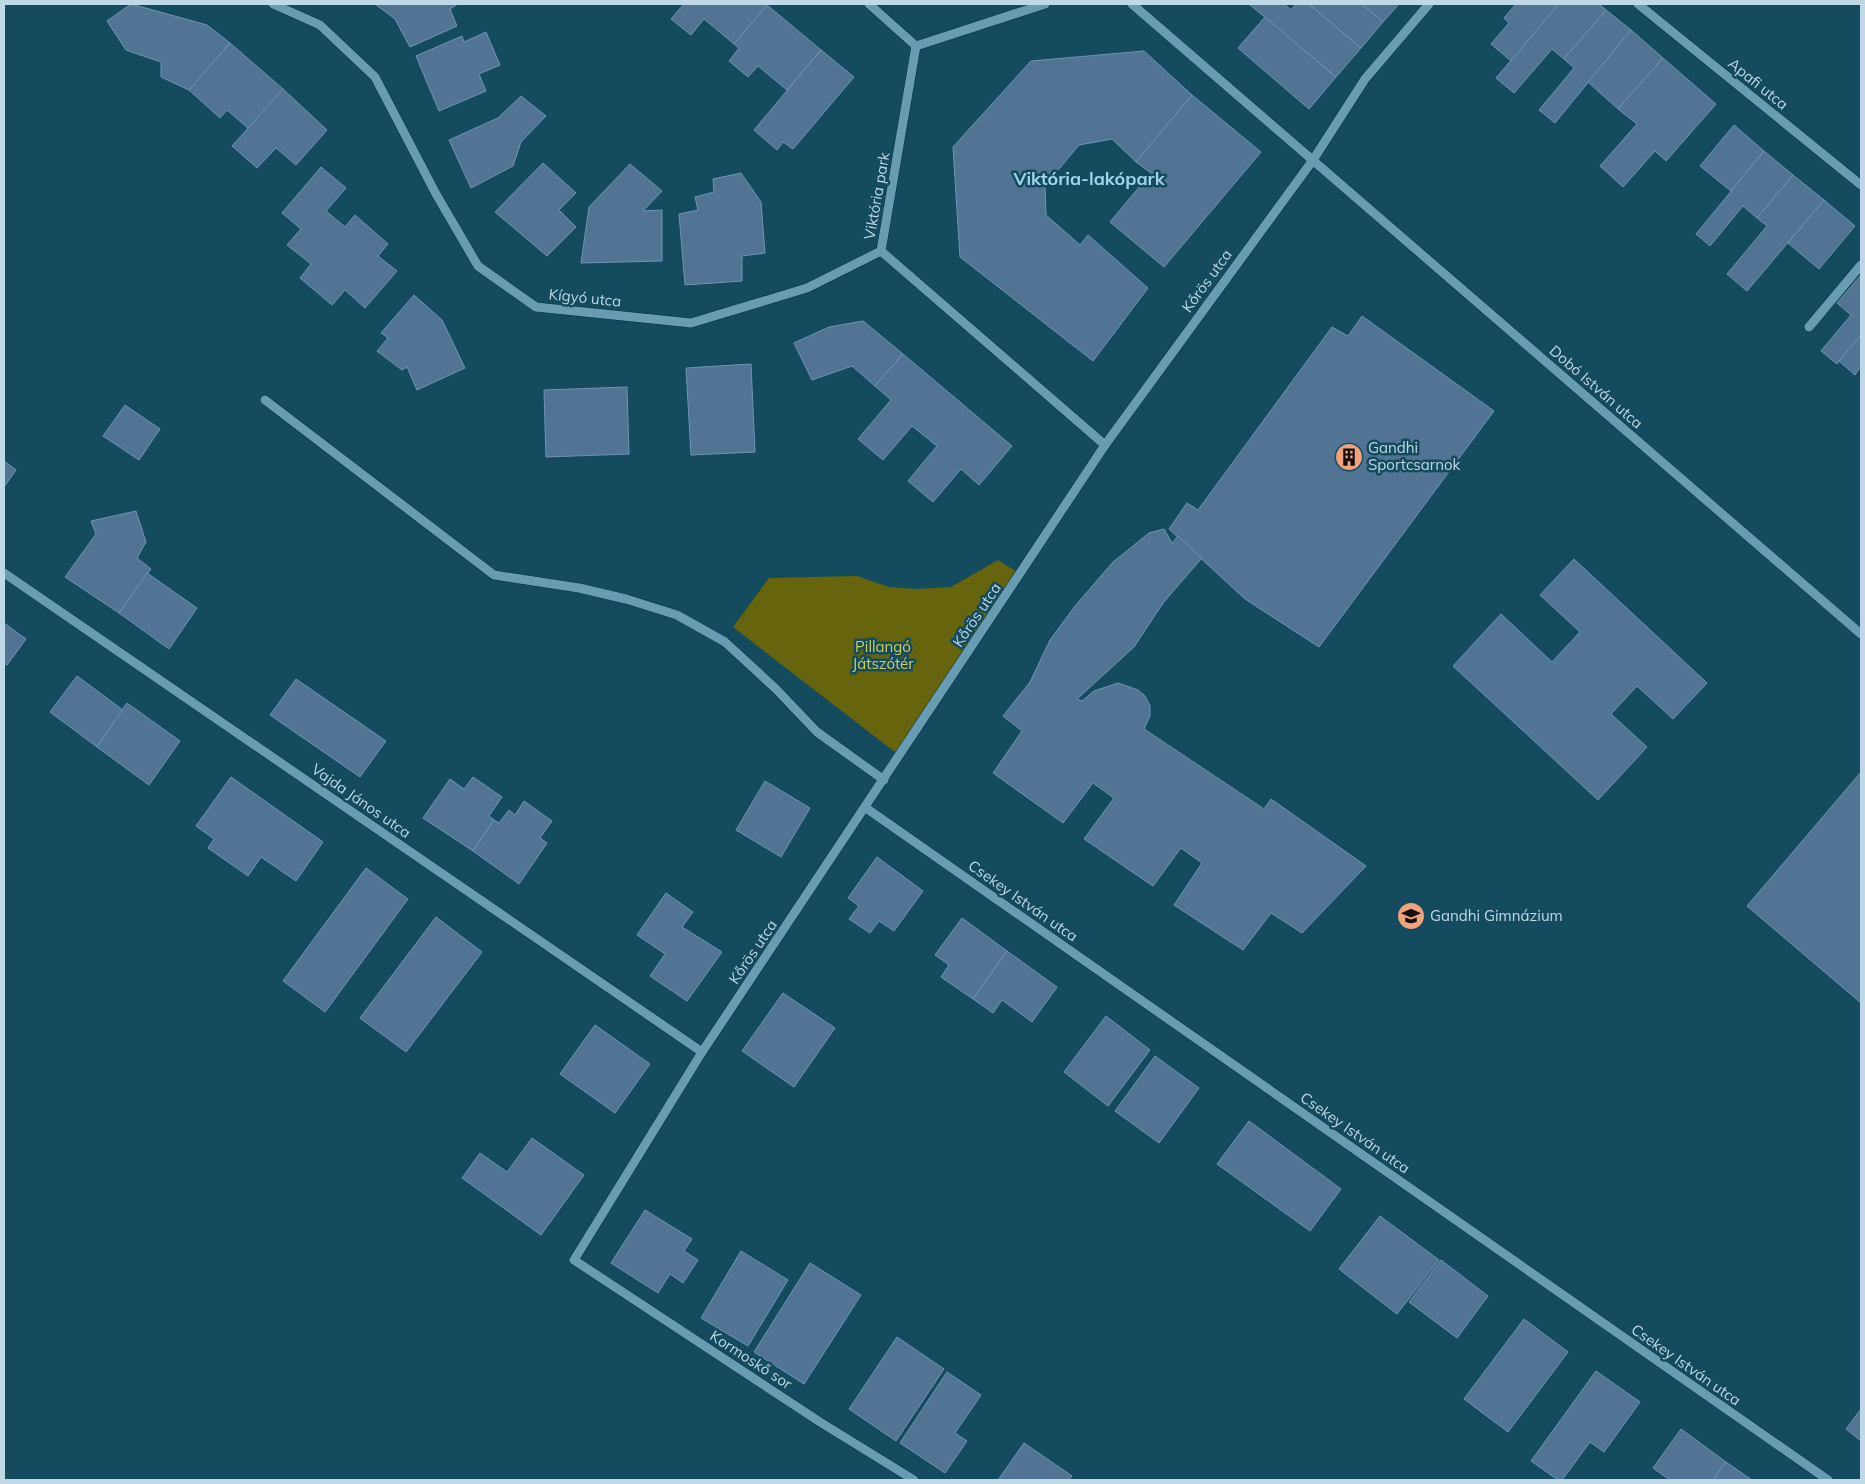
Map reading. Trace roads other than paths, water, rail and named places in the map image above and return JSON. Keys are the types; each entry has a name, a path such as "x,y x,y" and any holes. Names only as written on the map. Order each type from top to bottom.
{"street":[{"name":"Kígyó utca","path":"272,4 320,25 375,77 436,194 478,266 536,307 691,323 808,288 881,251"},
{"path":"869,4 916,46 1045,4"},
{"path":"1132,4 1313,160"},
{"name":"Kőrös utca","path":"574,1260 702,1052 866,808 1105,445 1313,160 1364,79 1429,4"},
{"name":"Apafi utca","path":"1638,4 1861,185"},
{"name":"Viktória park","path":"916,46 881,251 1105,445"},
{"name":"Dobó István utca","path":"1313,160 1861,634"},
{"path":"1809,327 1861,265"},
{"path":"266,400 494,575 579,588 626,599 677,615 725,642 776,689 817,732 884,780"},
{"name":"Vajda János utca","path":"4,573 702,1052"},
{"name":"Csekey István utca","path":"866,808 1828,1480"},
{"name":"Kormoskő sor","path":"574,1260 820,1422 914,1480"}],"place":[{"name":"Gandhi Sportcsarnok","path":"1349,457"},
{"name":"Gandhi Gimnázium","path":"1411,916"}],"district":[{"name":"Viktória-lakópark","path":"1089,179"}],"park label":[{"name":"Pillangó Játszótér","path":"883,656"}]}
